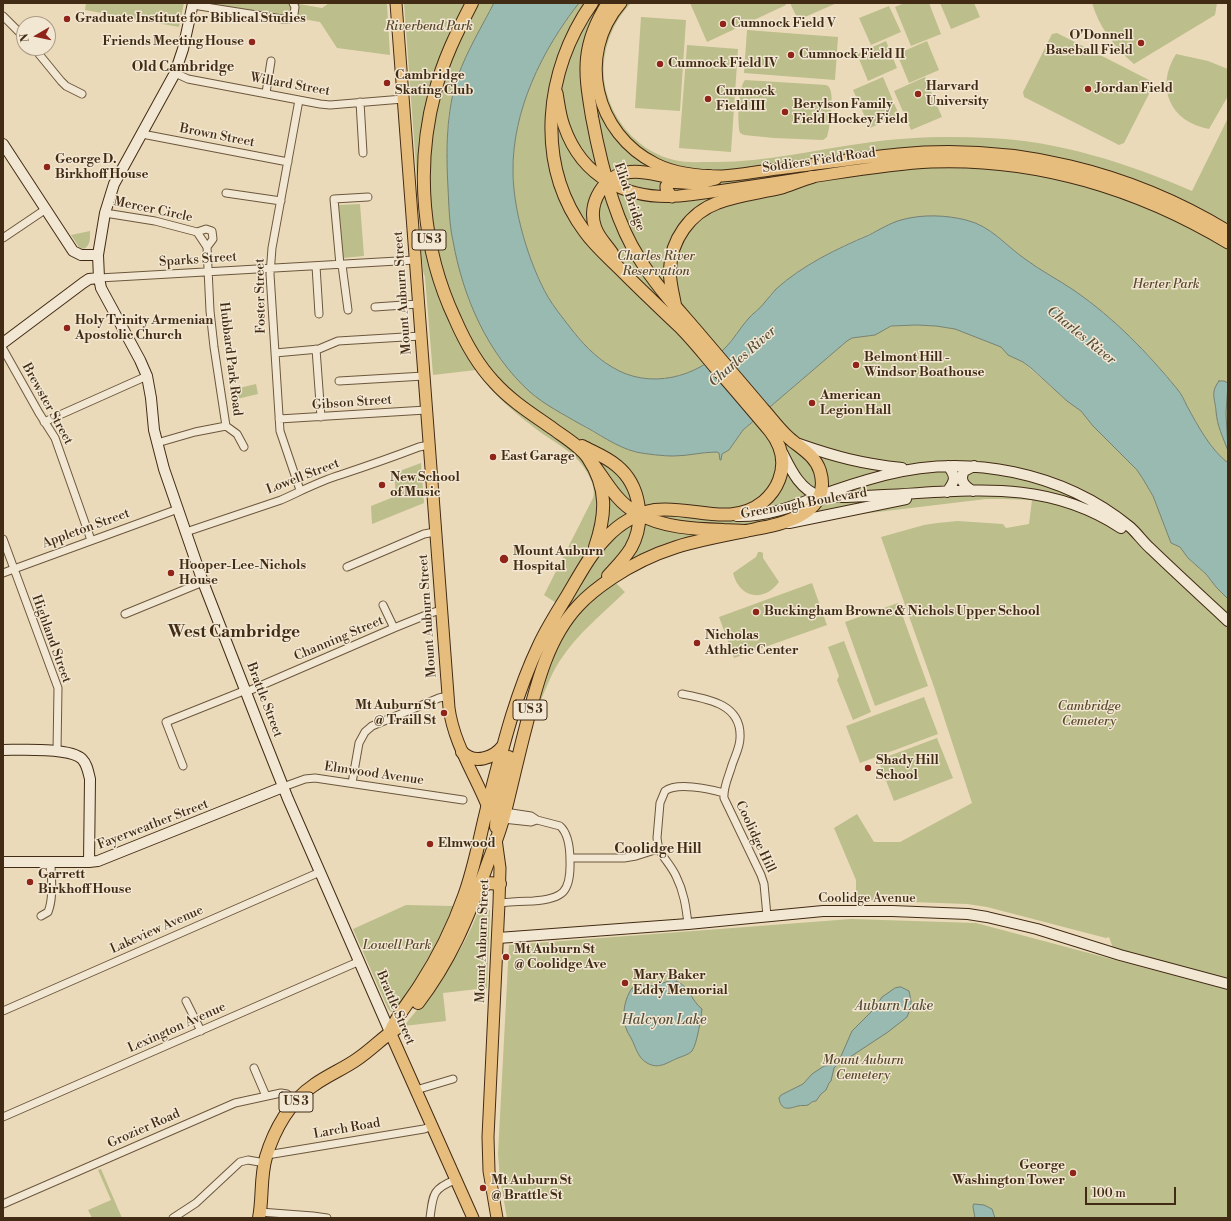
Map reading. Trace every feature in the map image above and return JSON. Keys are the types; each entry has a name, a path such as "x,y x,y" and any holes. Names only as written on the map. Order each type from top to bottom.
{"highway":[{"name":"US 3","path":"259,1215 266,1159 277,1129 296,1102 311,1087 358,1058 403,1021 442,969 461,933 496,840 504,816 532,701 553,644 563,626 576,608 625,557 638,532 639,515 634,490 622,471 612,462 564,436 516,403 501,390 479,364 462,336 438,275 426,222 424,156 428,124 435,91 445,61 458,30 472,3"},
{"name":"Soldiers Field Road","path":"556,83 570,42 580,21 592,3"},
{"name":"Eliot Bridge","path":"608,3 599,17 593,32 586,69 594,128 608,182 620,217 633,249 646,269 675,306 701,343 774,428 781,450"},
{"name":"Eliot Bridge","path":"556,83 552,106 551,129 553,157 560,186 570,208 584,231 599,249 681,328 701,343"},
{"path":"628,277 600,237 594,224 593,212 595,201 600,191 608,182 620,174 633,172 678,178 709,176"},
{"path":"675,306 670,277 671,257 680,233 696,215 709,206 720,201 780,188 812,177"},
{"path":"771,526 805,513 815,504 820,496 822,482 818,466 810,455 774,428"},
{"name":"US 3","path":"390,1032 396,1020 433,964 456,916 472,874 487,806 519,692 546,631 588,561 600,533 604,507 599,479 586,456 564,436"},
{"path":"588,561 610,533 623,523 654,510 668,509 731,515 753,508 767,498 775,488 780,476 782,464 781,450"},
{"name":"Greenough Boulevard","path":"586,456 620,500 639,515 656,521 700,529 746,531 771,526"},
{"path":"592,593 630,567 653,555 688,543 746,531"},
{"path":"496,840 496,815 498,801 526,685 536,651"},
{"path":"462,752 471,759 487,758 498,752 504,743"},
{"path":"478,890 488,883 500,884"}],"main road":[{"name":"Mount Auburn Street","path":"396,3 448,696 452,725 462,752 487,806 496,840 499,862 500,884 498,938 488,1137 489,1171 497,1218"},
{"name":"Soldiers Field Road","path":"621,3 612,14 605,28 599,47 596,76 599,91 608,118 626,142 650,161 663,167 676,171 709,176 726,176 915,152 963,151 1011,155 1074,166 1120,180 1166,198 1228,231"},
{"name":"Brattle Street","path":"193,4 183,49 175,73 114,184 105,212 98,255 101,288 140,360 147,376 157,443 164,469 203,582 283,787 473,1218"},
{"name":"Soldiers Field Road","path":"556,83 562,120 570,141 584,161 608,182 620,189 638,194 652,197 672,197 892,165 930,162 984,163 1056,173 1085,180 1128,194 1171,212 1228,243"},
{"path":"3,144 75,253 85,256 98,255"},
{"path":"672,197 666,188 669,182 700,183 726,176"},
{"name":"Sparks Street","path":"3,343 83,283 99,278"},
{"name":"Greenough Boulevard","path":"793,442 846,460 872,465 912,469"},
{"name":"Greenough Boulevard","path":"781,450 797,479 808,489 820,496 852,497 973,491 1020,492 1066,501 1102,516 1147,545"},
{"path":"947,492 954,478 948,466"},
{"name":"Greenough Boulevard","path":"718,514 736,516 759,515 788,508 878,476 912,469 948,466 974,466 1030,476 1074,492 1102,507 1121,520 1228,621"},
{"path":"973,491 965,487 962,478 964,471 974,466"},
{"name":"Greenough Boulevard","path":"771,526 804,521 934,493"},
{"path":"3,750 57,751 73,753 81,758 87,766 90,786 89,862"},
{"name":"Fayerweather Street","path":"3,862 98,861 283,787"},
{"name":"Coolidge Avenue","path":"498,938 688,924 824,911 914,911 978,915 1037,929 1120,955 1228,984"}],"street":[{"path":"193,4 289,19 294,14 295,7 293,3"},
{"path":"3,16 16,28"},
{"path":"41,56 66,86 82,94"},
{"path":"266,93 271,61"},
{"name":"Willard Street","path":"175,73 188,79 326,105 403,99"},
{"name":"Foster Street","path":"299,100 270,268 281,436 300,490"},
{"path":"360,102 363,153"},
{"name":"Brown Street","path":"142,134 288,162"},
{"path":"226,193 281,201"},
{"path":"348,310 341,265 334,199 368,196"},
{"path":"3,238 46,209"},
{"name":"Mercer Circle","path":"105,212 155,221 197,232 206,229 212,231 214,239 206,247"},
{"name":"Mercer Circle","path":"197,232 206,247 209,272"},
{"name":"Sparks Street","path":"99,278 415,260"},
{"path":"316,266 319,314"},
{"name":"Hubbard Park Road","path":"157,443 195,432 226,426 210,311 209,272"},
{"path":"375,307 418,304"},
{"path":"275,353 316,350 338,341 421,336"},
{"name":"Brewster Street","path":"3,349 44,422 55,438 91,540"},
{"path":"316,350 321,417"},
{"path":"44,422 147,376"},
{"path":"339,381 424,376"},
{"name":"Gibson Street","path":"279,419 426,410"},
{"path":"226,426 237,434 244,446"},
{"name":"Lowell Street","path":"186,532 281,500 300,490 340,475 353,472 419,447 429,445"},
{"name":"Appleton Street","path":"3,573 178,508"},
{"path":"347,567 424,534 435,532"},
{"name":"Highland Street","path":"3,540 58,688 57,751"},
{"path":"125,614 203,582"},
{"path":"383,605 394,628"},
{"name":"Channing Street","path":"183,766 166,722 246,691 394,628 441,610"},
{"name":"Coolidge Hill","path":"682,694 720,703 729,709 737,722 740,733 739,745 724,793 726,802 761,875 764,884 767,916"},
{"path":"352,783 359,743 367,730 440,697 448,696"},
{"name":"Elmwood Avenue","path":"283,787 310,778 463,800"},
{"name":"Coolidge Hill","path":"658,849 657,838 660,803 665,791 676,787 724,793"},
{"path":"499,903 548,900 557,897 564,890 568,880 570,858 568,842 563,828 557,824 537,820 531,822 504,816"},
{"path":"570,858 624,858 658,849 675,873 682,888 688,924"},
{"path":"41,916 48,912 50,908 52,891 51,862"},
{"name":"Lakeview Avenue","path":"3,1011 320,872"},
{"name":"Lexington Avenue","path":"3,1117 360,961"},
{"path":"186,1001 200,1031"},
{"path":"254,1068 266,1096"},
{"path":"416,1090 453,1079"},
{"name":"Grozier Road","path":"3,1204 235,1103 279,1093 285,1094 296,1102"},
{"name":"Larch Road","path":"173,1218 196,1203 240,1162 266,1159 424,1129 432,1126"},
{"path":"430,1218 433,1196 437,1190 441,1185 456,1180"},
{"path":"259,1215 327,1218"}],"green space":[{"path":"86,3 184,3 179,27 85,10"},
{"path":"201,3 299,3 322,8 329,3 387,3 390,55 337,48 320,22 297,18 289,24 285,24 200,10"},
{"path":"404,3 494,3 458,75 449,113 447,137 453,241 469,300 499,357 553,408 599,435 635,452 672,456 717,452 719,453 721,460 722,454 729,450 743,430 847,341 852,338 874,335 892,326 936,326 955,329 1001,347 1010,356 1023,362 1067,401 1081,410 1093,426 1137,470 1153,496 1171,543 1180,547 1188,558 1206,574 1228,599 1228,979 1113,948 1109,937 1106,938 987,907 967,904 856,900 856,880 834,828 857,814 874,842 900,842 972,803 934,687 881,537 924,525 958,521 1003,524 1006,528 1029,524 1032,500 986,499 861,514 703,546 665,557 641,567 615,582 625,592 590,625 566,652 552,674 536,713 551,654 575,615 544,595 593,498 594,493 590,478 579,461 572,454 523,419 508,406 494,393 476,370 433,375 425,277 423,271 420,238 421,234"},
{"name":"Herter Park","path":"579,3 631,3 616,23 607,46 604,70 607,94 617,116 632,136 651,151 678,161 730,162 788,156 865,143 911,138 989,138 1041,144 1092,155 1143,171 1192,191 1228,118 1228,463 1205,437 1178,390 1143,350 1117,324 1089,301 1018,254 990,231 966,220 944,217 929,217 903,220 835,250 810,264 776,289 763,305 748,319 729,344 714,358 687,373 657,379 641,378 626,374 600,359 574,332 548,297 541,284 523,236 519,220 513,172 514,149 518,126 532,82 553,41"},
{"name":"Cumnock Field V","path":"690,3 785,3 786,5 707,42"},
{"path":"790,3 837,3 798,20"},
{"path":"905,3 929,3 941,34 911,46 895,7"},
{"path":"940,3 974,3 980,17 951,29"},
{"name":"O'Donnell Baseball Field","path":"1092,3 1217,3 1215,15 1134,64 1120,51 1103,29"},
{"path":"889,6 901,32 871,45 859,18"},
{"name":"Cumnock Field IV","path":"641,17 686,20 680,111 635,108"},
{"name":"Cumnock Field II","path":"747,30 838,37 835,80 744,73"},
{"name":"Jordan Field","path":"1057,33 1151,81 1153,86 1124,143 1119,145 1024,97 1023,92 1052,34"},
{"path":"886,41 897,68 868,81 857,54"},
{"path":"927,41 939,70 909,83 897,54"},
{"name":"Cumnock Field III","path":"687,45 738,49 731,152 679,148"},
{"path":"1176,54 1208,61 1228,69 1228,96 1209,129 1184,119 1176,111 1170,101 1167,90 1167,79 1170,66"},
{"path":"883,77 899,115 870,128 853,90"},
{"path":"925,77 942,117 911,130 894,91"},
{"name":"Berylson Family Field Hockey Field","path":"745,80 828,86 831,93 832,106 827,137 823,140 774,138 744,135 740,133 739,105 741,90"},
{"path":"360,204 364,256 343,258 339,205"},
{"path":"90,231 89,244 83,249 79,247 71,235"},
{"path":"256,384 258,394 237,399 235,389"},
{"path":"421,463 424,503 372,524 371,506 396,496 394,473"},
{"path":"758,552 763,553 763,558 779,582 773,589 766,593 753,595 741,588 733,573 756,557"},
{"path":"812,583 827,625 734,658 719,617"},
{"path":"898,603 928,686 875,706 845,622"},
{"path":"844,641 871,712 853,720 837,680 839,676 828,647"},
{"path":"924,697 938,734 860,763 846,726"},
{"path":"937,738 953,778 894,801 878,760"},
{"name":"Lowell Park","path":"406,905 453,906 420,973 395,1011 391,1012 388,1009 353,929"},
{"name":"Lowell Park","path":"479,909 490,910 487,988 443,993 446,1021 404,1026 437,985 456,956 465,941"},
{"name":"Mount Auburn Cemetery","path":"851,919 976,923 1228,990 1228,1218 507,1218 500,1179 498,1154 509,945"},
{"path":"101,1169 122,1218 92,1218 88,1210 111,1200 98,1170"}],"water":[{"name":"Charles River","path":"494,3 579,3 553,41 532,82 518,126 514,149 513,172 516,203 523,236 541,284 548,297 574,332 600,359 626,374 641,378 657,379 687,373 714,358 726,347 748,319 786,280 832,252 893,223 909,218 942,216 958,218 975,223 990,231 1018,254 1089,301 1117,324 1155,363 1178,390 1205,437 1228,463 1228,599 1206,574 1188,558 1180,547 1171,543 1153,496 1137,470 1093,426 1081,411 1067,401 1031,368 1023,362 1008,355 1001,347 955,329 917,325 891,326 875,335 852,338 743,430 729,450 722,454 721,460 719,453 717,452 669,456 629,450 580,424 536,397 515,377 501,360 479,323 470,303 457,262 450,221 447,145 451,103 458,76 466,57"},
{"path":"1219,381 1228,383 1226,413 1228,451 1220,431 1214,399 1214,392"},
{"name":"Halcyon Lake","path":"672,980 682,984 698,1006 702,1009 697,1037 694,1048 689,1054 663,1065 651,1065 644,1061 639,1055 626,1029 624,1012 627,997 632,988 645,985 654,986"},
{"name":"Auburn Lake","path":"901,987 909,991 911,1001 911,1007 907,1017 888,1032 847,1059 843,1059 834,1068 831,1081 826,1090 816,1101 808,1105 788,1108 781,1105 779,1098 781,1095 803,1084 812,1074 824,1066 832,1065 841,1056 852,1031 874,1009 882,997 895,988"},
{"path":"974,1204 984,1205 992,1209 995,1218 975,1218 973,1207"}],"place":[{"name":"Graduate Institute for Biblical Studies","path":"67,19"},
{"name":"Cumnock Field V","path":"723,24"},
{"name":"Friends Meeting House","path":"252,42"},
{"name":"O'Donnell Baseball Field","path":"1141,43"},
{"name":"Cumnock Field II","path":"791,55"},
{"name":"Cumnock Field IV","path":"660,64"},
{"name":"Cambridge Skating Club","path":"387,83"},
{"name":"Jordan Field","path":"1088,89"},
{"name":"Harvard University","path":"918,94"},
{"name":"Cumnock Field III","path":"708,99"},
{"name":"Berylson Family Field Hockey Field","path":"785,112"},
{"name":"George D. Birkhoff House","path":"47,167"},
{"name":"Holy Trinity Armenian Apostolic Church","path":"67,328"},
{"name":"Belmont Hill - Windsor Boathouse","path":"856,365"},
{"name":"American Legion Hall","path":"812,403"},
{"name":"East Garage","path":"493,457"},
{"name":"New School of Music","path":"382,485"},
{"name":"Mount Auburn Hospital","path":"504,559"},
{"name":"Hooper-Lee-Nichols House","path":"171,573"},
{"name":"Buckingham Browne & Nichols Upper School","path":"756,612"},
{"name":"Nicholas Athletic Center","path":"697,643"},
{"name":"Mt Auburn St @ Traill St","path":"444,713"},
{"name":"Shady Hill School","path":"868,768"},
{"name":"Elmwood","path":"430,844"},
{"name":"Garrett Birkhoff House","path":"30,882"},
{"name":"Mt Auburn St @ Coolidge Ave","path":"506,957"},
{"name":"Mary Baker Eddy Memorial","path":"625,983"},
{"name":"George Washington Tower","path":"1073,1173"},
{"name":"Mt Auburn St @ Brattle St","path":"483,1188"}],"district":[{"name":"Old Cambridge","path":"183,68"},
{"name":"West Cambridge","path":"234,633"},
{"name":"Coolidge Hill","path":"658,850"}],"park label":[{"name":"Riverbend Park","path":"429,27"},
{"name":"Charles River Reservation","path":"656,264"},
{"name":"Cambridge Cemetery","path":"1089,714"}]}
